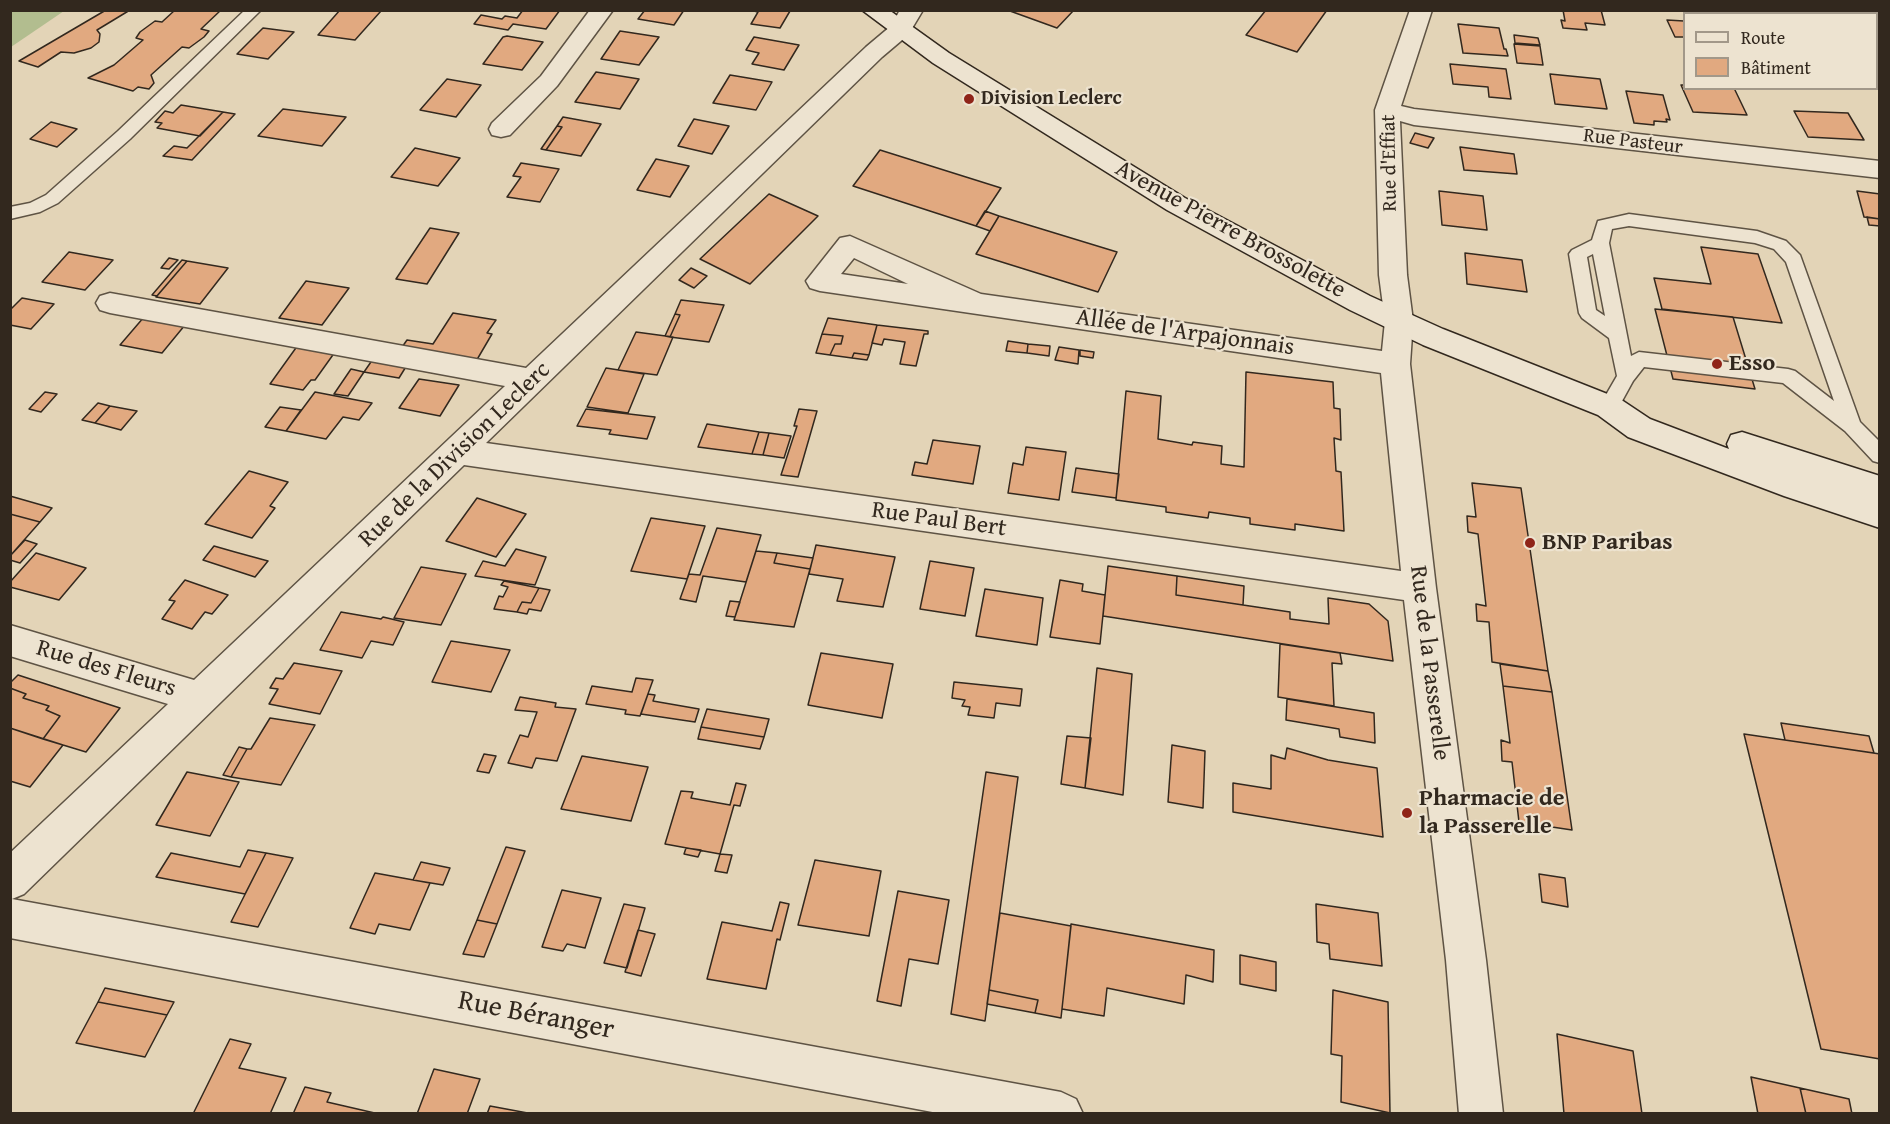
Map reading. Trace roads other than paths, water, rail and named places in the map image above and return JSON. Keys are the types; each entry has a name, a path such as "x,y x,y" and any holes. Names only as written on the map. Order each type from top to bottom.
{"street":[{"path":"501,129 549,81 602,10"},
{"name":"Avenue Pierre Brossolette","path":"873,10 906,20 1176,204 1360,303 1433,337 1609,407 1639,428 1795,487 1880,515"},
{"name":"Rue d'Effiat","path":"1399,321 1393,268 1387,110 1421,10"},
{"name":"Rue de la Division Leclerc","path":"10,880 459,452 906,20"},
{"name":"Rue Pasteur","path":"1387,110 1414,117 1880,170"},
{"path":"110,303 532,380"},
{"name":"Allée de l'Arpajonnais","path":"975,303 1395,364"},
{"name":"Rue de la Passerelle","path":"1399,321 1395,364 1419,588 1466,960 1481,1113"},
{"name":"Avenue Pierre Brossolette","path":"1609,407 1645,408 1774,456 1880,489"},
{"name":"Rue Paul Bert","path":"459,452 1419,588"},
{"name":"Rue des Fleurs","path":"10,640 201,698"},
{"name":"Rue Béranger","path":"10,918 1061,1113"}],"lane":[{"path":"10,213 34,208 52,199 124,135 254,10"},
{"path":"1626,376 1600,243 1604,225 1629,220 1756,237 1780,245 1794,259 1852,426"},
{"path":"1609,407 1626,376 1639,359 1788,376 1852,426 1880,455"}],"place":[{"name":"Division Leclerc","path":"969,99"},
{"name":"Esso","path":"1717,364"},
{"name":"BNP Paribas","path":"1530,543"},
{"name":"Pharmacie de la Passerelle","path":"1407,813"}]}
